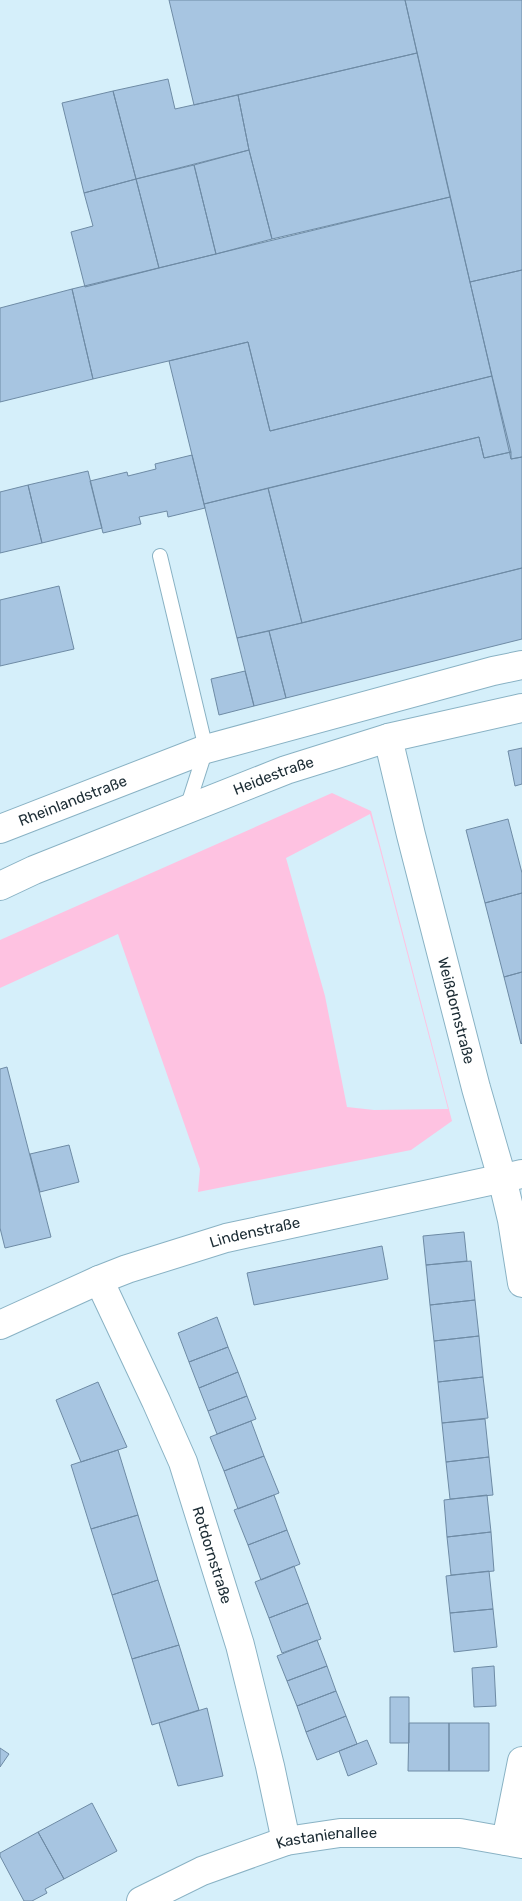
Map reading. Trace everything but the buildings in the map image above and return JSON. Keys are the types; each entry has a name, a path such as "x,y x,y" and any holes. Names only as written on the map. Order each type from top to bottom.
{"street":[{"path":"206,749 492,671 522,665"},
{"name":"Heidestraße","path":"0,886 34,870 286,770 388,738 522,708"},
{"name":"Weißdornstraße","path":"388,738 476,1088 512,1176 512,1220 522,1283"},
{"name":"Rheinlandstraße","path":"0,830 206,749"},
{"name":"Lindenstraße","path":"0,1325 99,1280 226,1238 512,1176"},
{"name":"Rotdornstraße","path":"99,1280 183,1462 240,1645 270,1766 286,1841"},
{"path":"514,1842 522,1761"},
{"name":"Kastanienallee","path":"141,1901 202,1870 286,1841 340,1832 460,1833 514,1842"}],"lane":[{"path":"160,556 206,749 187,808"}],"shaded area":[{"path":"332,793 371,811 452,1121 411,1150 198,1192 200,1169 118,934 0,988 0,940","holes":["370,814 448,1109 374,1110 347,1107 325,996 286,858"]}]}
